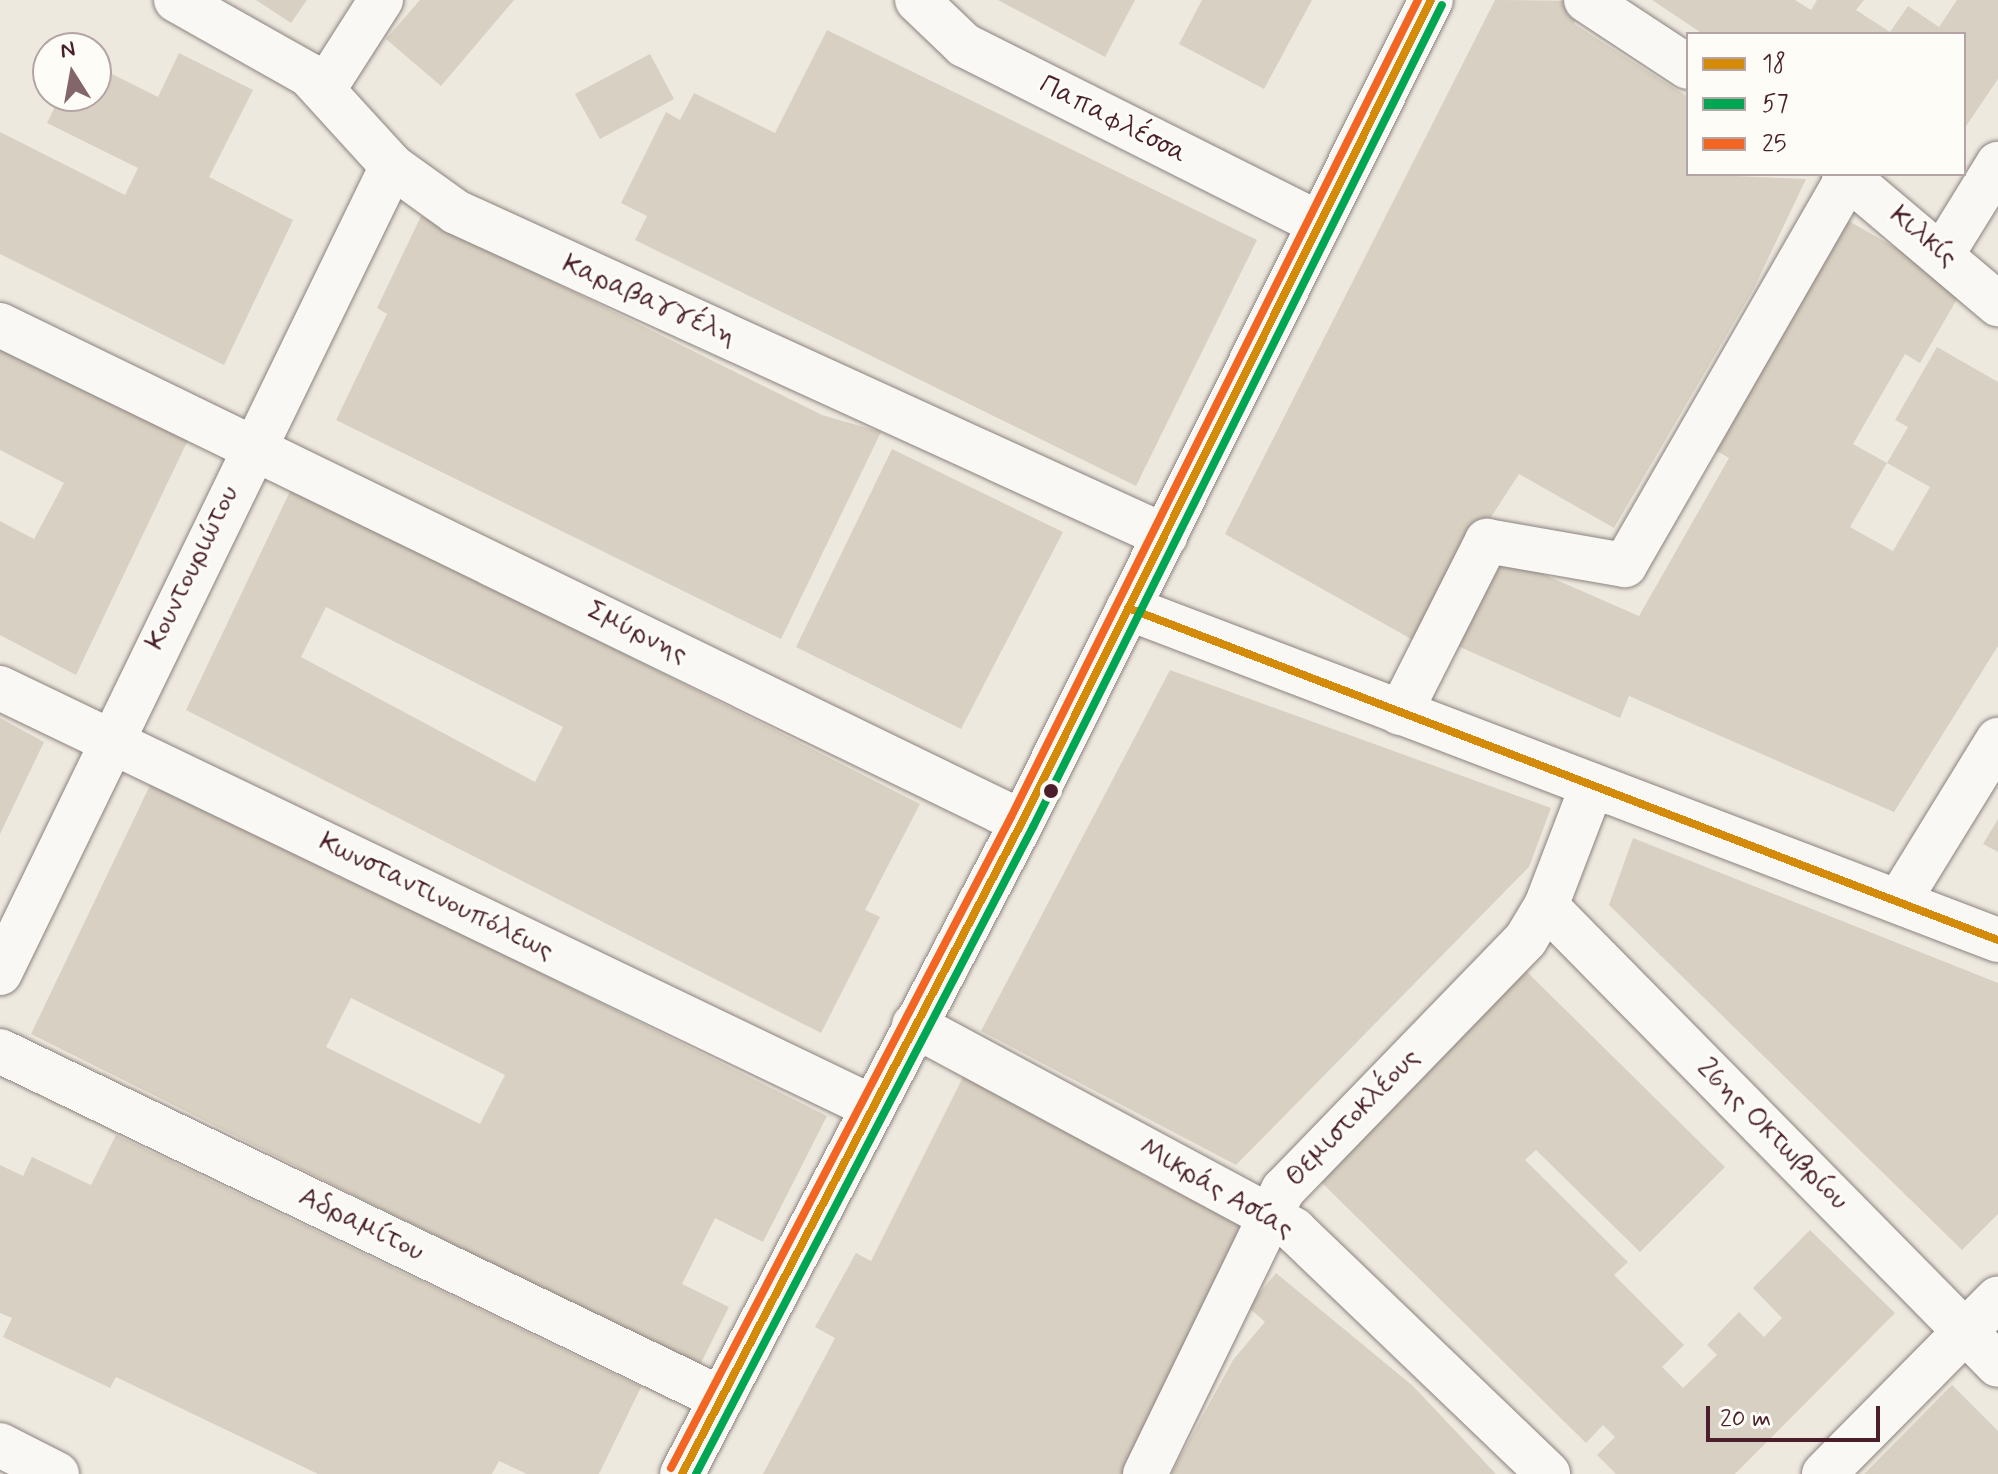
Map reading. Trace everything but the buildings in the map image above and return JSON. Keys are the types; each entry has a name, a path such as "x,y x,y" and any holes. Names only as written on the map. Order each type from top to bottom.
{"street":[{"name":"Καραβαγγέλη","path":"176,0 324,89 392,166 456,212 1165,536"},
{"path":"324,89 381,0"},
{"name":"Παπαφλέσσα","path":"917,0 964,45 1320,224"},
{"path":"682,1474 1022,822 1431,0"},
{"path":"1586,0 1686,66"},
{"path":"1943,253 1998,164"},
{"name":"Κουντουριώτου","path":"0,973 253,444 392,166"},
{"path":"1400,713 1487,541 1625,565 1845,176"},
{"name":"Κιλκίς","path":"1847,176 1943,253 1998,304"},
{"name":"Σμύρνης","path":"0,325 253,444 1022,822"},
{"path":"1128,608 1592,786 1900,899 1998,940"},
{"name":"Κωνσταντινουπόλεως","path":"0,688 872,1107"},
{"path":"1900,899 1998,740"},
{"name":"Θεμιστοκλέους","path":"1145,1474 1270,1214 1292,1178 1526,939 1546,906 1592,786"},
{"name":"26ης Οκτωβρίου","path":"1546,906 1998,1365"},
{"name":"Μικράς Ασίας","path":"914,1025 1270,1214 1332,1263 1548,1474"},
{"name":"Αδραμίτου","path":"0,1051 722,1399"},
{"path":"1824,1474 1998,1298"},
{"path":"0,1445 57,1474"}],"transit line":[{"name":"25","path":"671,1468 1011,817 1418,0"},
{"name":"18","path":"682,1474 1022,822 1431,0"},
{"name":"57","path":"696,1474 1033,827 1442,5"},
{"name":"18","path":"1128,608 1998,940"}]}
